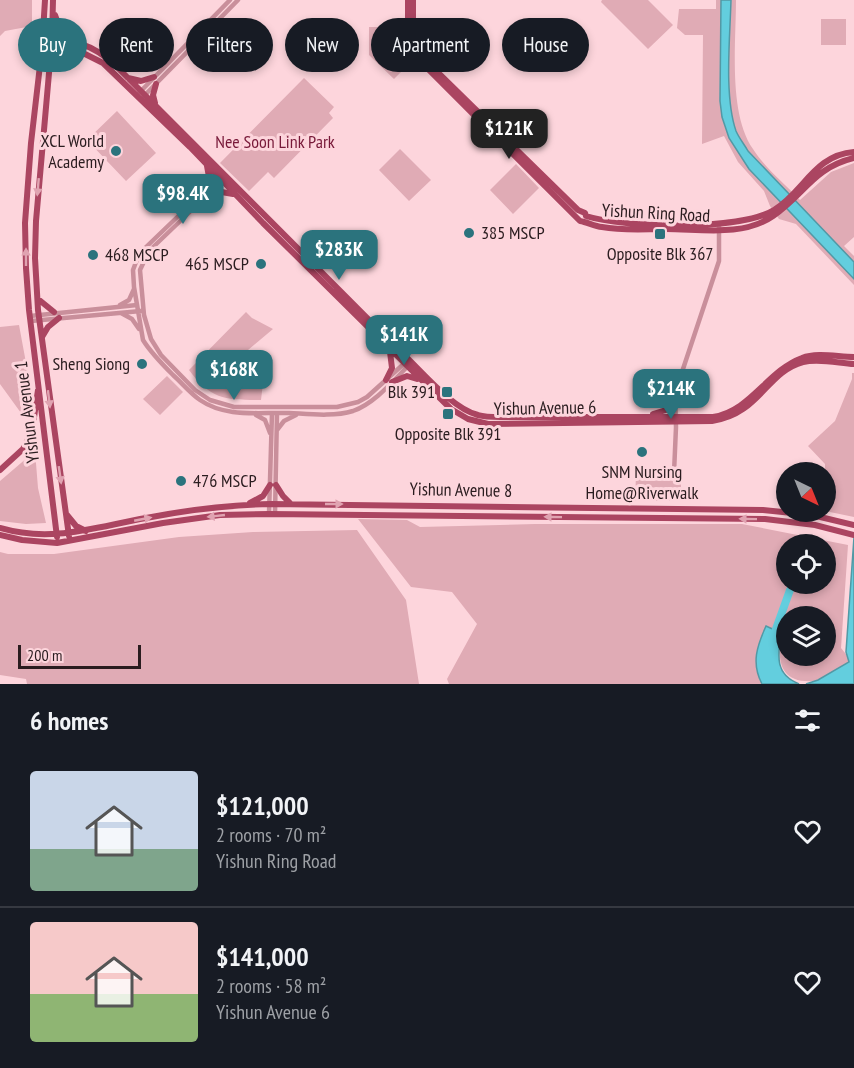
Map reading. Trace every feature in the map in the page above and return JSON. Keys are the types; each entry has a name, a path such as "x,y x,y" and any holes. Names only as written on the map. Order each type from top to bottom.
{"main road":[{"name":"Yishun Avenue 1","path":"44,18 45,0"},
{"name":"Yishun Avenue 1","path":"53,0 53,18"},
{"name":"Yishun Ring Road","path":"408,0 408,31 416,55 423,64 582,217 615,222 719,227 762,223 836,156 854,152"},
{"name":"Yishun Ring Road","path":"412,0 413,30 422,57 479,117"},
{"path":"53,11 56,18"},
{"name":"Yishun Avenue 6","path":"87,48 101,52 128,77 141,95 206,164 257,208 408,363 454,403 476,415 576,420 713,417 729,413 744,403 778,371 804,357 854,357"},
{"name":"Yishun Avenue 6","path":"87,53 156,106 222,177 238,198 388,349 408,363 423,382 451,409 474,421 488,424 647,417 712,421 740,413 786,370 804,362 819,360 854,364"},
{"name":"Yishun Avenue 1","path":"39,72 31,144 26,223 26,268 57,543"},
{"name":"Yishun Avenue 1","path":"48,72 35,258 41,337 69,542"},
{"path":"128,77 141,81 155,80 153,95 156,106"},
{"name":"Yishun Ring Road","path":"821,168 854,158"},
{"path":"201,194 209,177 206,164"},
{"path":"209,194 216,191 224,192 238,198"},
{"path":"257,208 256,213 263,223"},
{"path":"37,298 57,315 41,337"},
{"path":"388,349 392,357 389,381 407,376 423,382"},
{"path":"0,470 23,449 32,431 39,382"},
{"path":"647,417 666,410 674,398"},
{"path":"247,505 263,496 273,485 291,504"},
{"name":"Yishun Avenue 8","path":"69,534 209,507 273,504 763,510 812,515 852,525"},
{"path":"64,512 73,524 86,531"},
{"name":"Yishun Avenue 8","path":"69,542 220,515 272,514 765,519 815,525 851,533"},
{"path":"0,528 28,533 69,534"},
{"path":"0,535 22,540 69,542"}],"street":[{"path":"174,62 230,0"},
{"path":"174,62 238,0"},
{"path":"141,95 164,72"},
{"path":"222,177 201,194 139,256 133,270 134,287 155,348 203,396 220,404 298,414 352,411 368,403 408,363"},
{"path":"140,331 140,270 143,260 166,233 209,194 222,177"},
{"path":"674,473 676,419 674,398 677,382 719,261 719,227"},
{"path":"57,315 96,315 119,310 129,300 134,287"},
{"path":"30,318 140,308"},
{"path":"119,310 132,319 148,349 197,398 223,411 253,414 275,410 348,405 367,397 389,381"},
{"path":"273,485 277,430 275,410"},
{"path":"272,514 271,436 275,410"},
{"path":"253,414 265,420 271,436"},
{"path":"277,430 284,421 298,414"}],"green space":[{"path":"0,0 32,0 32,18 18,18 18,29 5,31 0,36"},
{"path":"602,0 648,0 673,25 648,49 601,2"},
{"path":"716,0 736,0 735,77 740,117 745,134 763,163 800,200 831,172 854,163 854,237 844,246 854,256 854,285 796,224 779,219 764,191 738,162 724,136 702,144 703,35 685,35 677,28 679,9 716,9"},
{"path":"821,19 846,19 846,45 821,45"},
{"path":"369,27 371,27 371,57 369,55"},
{"path":"387,72 401,72 394,79"},
{"name":"Nee Soon Link Park","path":"304,78 334,107 329,113 333,118 274,178 268,172 249,191 220,163"},
{"path":"117,111 156,153 126,181 87,140"},
{"path":"400,149 431,180 409,201 379,170"},
{"path":"516,164 539,188 513,214 490,190"},
{"path":"246,312 252,318 273,329 248,350 235,367 263,383 261,400 238,400 212,393 189,370"},
{"path":"19,325 29,379 21,413 0,384 0,327"},
{"path":"852,373 854,373 854,517 836,513 836,462 823,462 808,446 835,421 852,379"},
{"path":"167,376 183,392 160,415 143,399"},
{"path":"35,451 38,488 46,523 26,524 0,521 0,481"},
{"path":"636,475 681,475 681,501 635,501"},
{"path":"358,519 407,520 420,527 535,524 742,524 792,534 776,534 776,594 836,594 836,543 848,545 841,648 849,658 849,662 815,681 803,681 787,674 782,666 836,666 836,606 776,606 776,643 759,679 762,684 449,684 447,679 477,624 452,592 411,587"},
{"path":"357,530 406,600 419,684 27,684 26,679 0,675 0,552 54,554 179,537 253,532"}],"water":[{"path":"721,0 731,0 729,84 732,117 737,134 748,151 854,262 854,279 749,169 729,138 722,117 720,101"},
{"path":"854,537 854,684 806,684 818,680 849,662 846,652"},
{"path":"766,626 776,631 776,666 781,666 785,675 799,684 762,684 756,662"}],"waterway":[{"path":"772,640 789,594"}],"place":[{"name":"XCL World Academy","path":"116,151"},
{"name":"385 MSCP","path":"469,233"},
{"name":"Opposite Blk 367","path":"660,234"},
{"name":"468 MSCP","path":"93,255"},
{"name":"465 MSCP","path":"261,264"},
{"name":"Sheng Siong","path":"142,364"},
{"name":"Blk 391","path":"447,392"},
{"name":"Opposite Blk 391","path":"448,414"},
{"name":"SNM Nursing Home@Riverwalk","path":"642,452"},
{"name":"476 MSCP","path":"181,481"}]}
